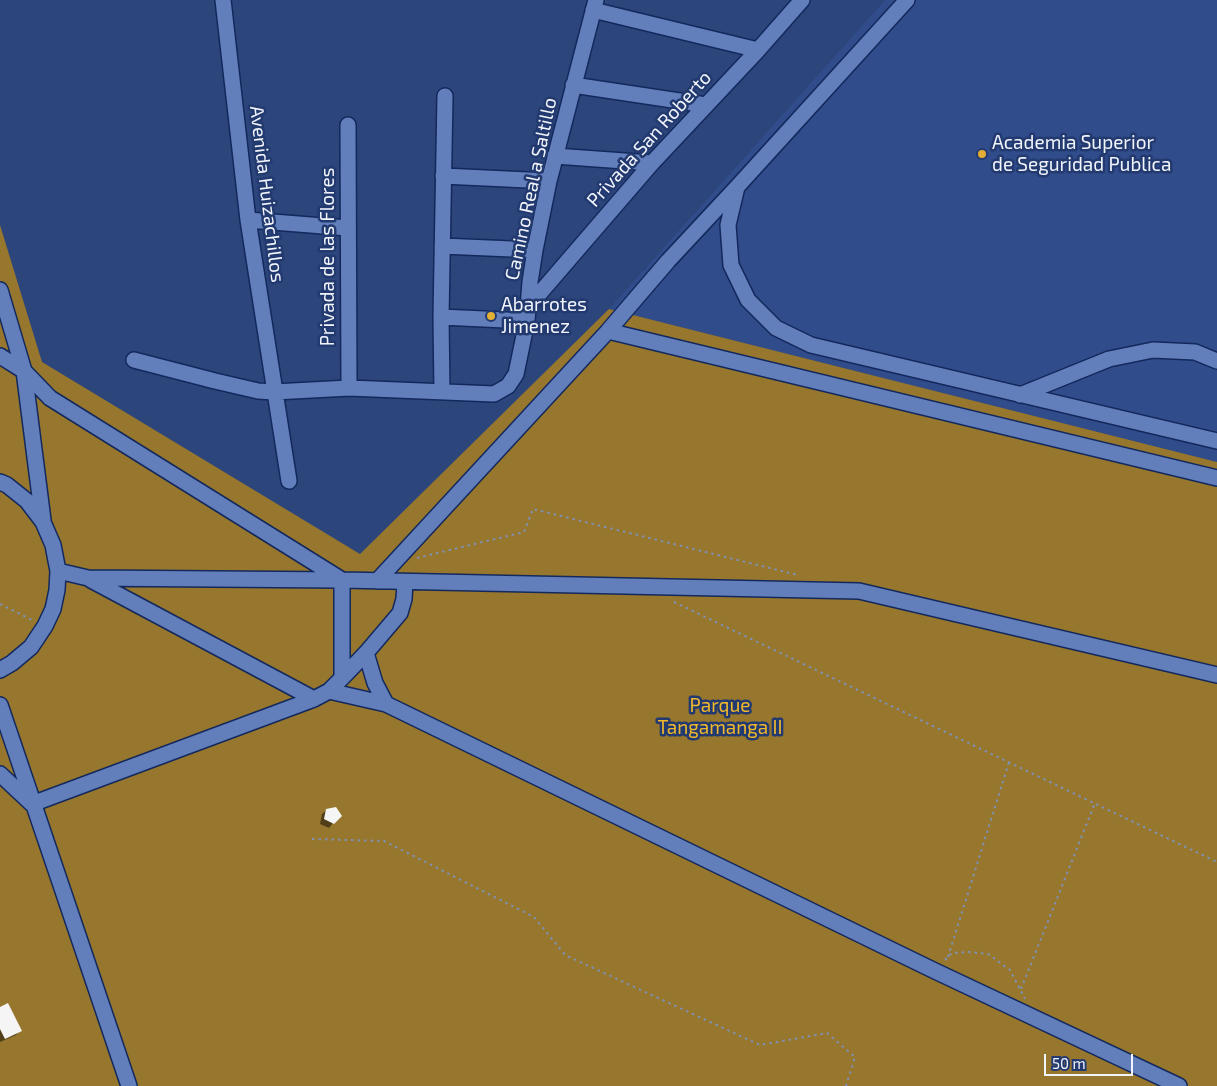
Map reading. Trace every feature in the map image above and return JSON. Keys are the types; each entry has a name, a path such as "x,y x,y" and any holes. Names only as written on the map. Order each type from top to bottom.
{"street":[{"name":"Avenida Huizachillos","path":"223,0 248,220 289,481"},
{"name":"Privada San Roberto","path":"528,314 652,163 802,0"},
{"path":"377,581 608,331 668,261 737,188 907,0"},
{"path":"594,5 758,50"},
{"name":"Camino Real a Saltillo","path":"442,392 494,394 508,386 516,374 528,314 535,250 549,182 594,5"},
{"path":"573,85 706,105"},
{"path":"134,360 258,391 274,392 349,388 442,392 441,317 445,96"},
{"name":"Privada de las Flores","path":"348,125 349,388"},
{"path":"555,156 652,163"},
{"path":"443,176 549,182"},
{"path":"737,188 728,226 731,264 748,300 776,328 811,346 1217,441"},
{"path":"248,220 348,228"},
{"path":"442,246 535,250"},
{"path":"0,290 24,371 43,522"},
{"path":"441,317 528,314"},
{"path":"608,331 1217,478"},
{"path":"1020,394 1109,360 1153,350 1195,352 1217,362"},
{"path":"0,356 24,371 50,398 342,580"},
{"path":"0,482 7,485 27,501 43,522 54,545 58,571 53,609 45,626 31,647 12,663 0,670"},
{"path":"58,571 88,578 342,580 860,590 1217,676"},
{"path":"88,578 314,699"},
{"path":"342,580 342,678"},
{"path":"32,804 314,699 329,691 366,653 400,613 404,599 405,582"},
{"path":"366,653 375,683 386,704"},
{"path":"329,691 386,704 935,971 1178,1086"},
{"path":"0,705 129,1086"},
{"path":"0,774 32,804"}],"path":[{"path":"393,564 524,532 533,509 802,576"},
{"path":"669,600 1217,862"},
{"path":"0,604 45,626"},
{"path":"948,957 1009,762"},
{"path":"1021,989 1095,803"},
{"path":"312,839 384,841 534,917 565,955 760,1045 828,1033 855,1057 846,1086"},
{"path":"935,971 952,953 988,954 1010,970 1021,989 1032,1017"}],"shaded area":[{"name":"Academia Superior de Seguridad Publica","path":"885,0 1217,0 1217,462 609,309"}],"green space":[{"name":"Parque Tangamanga II","path":"0,225 42,362 360,554 609,309 1217,462 1217,1086 0,1086"}],"building":[{"path":"336,807 342,816 334,824 324,819 326,809"},
{"path":"8,1003 22,1031 5,1039 0,1029 0,1007"}],"place":[{"name":"Academia Superior de Seguridad Publica","path":"982,154"},
{"name":"Abarrotes Jimenez","path":"491,316"}]}
